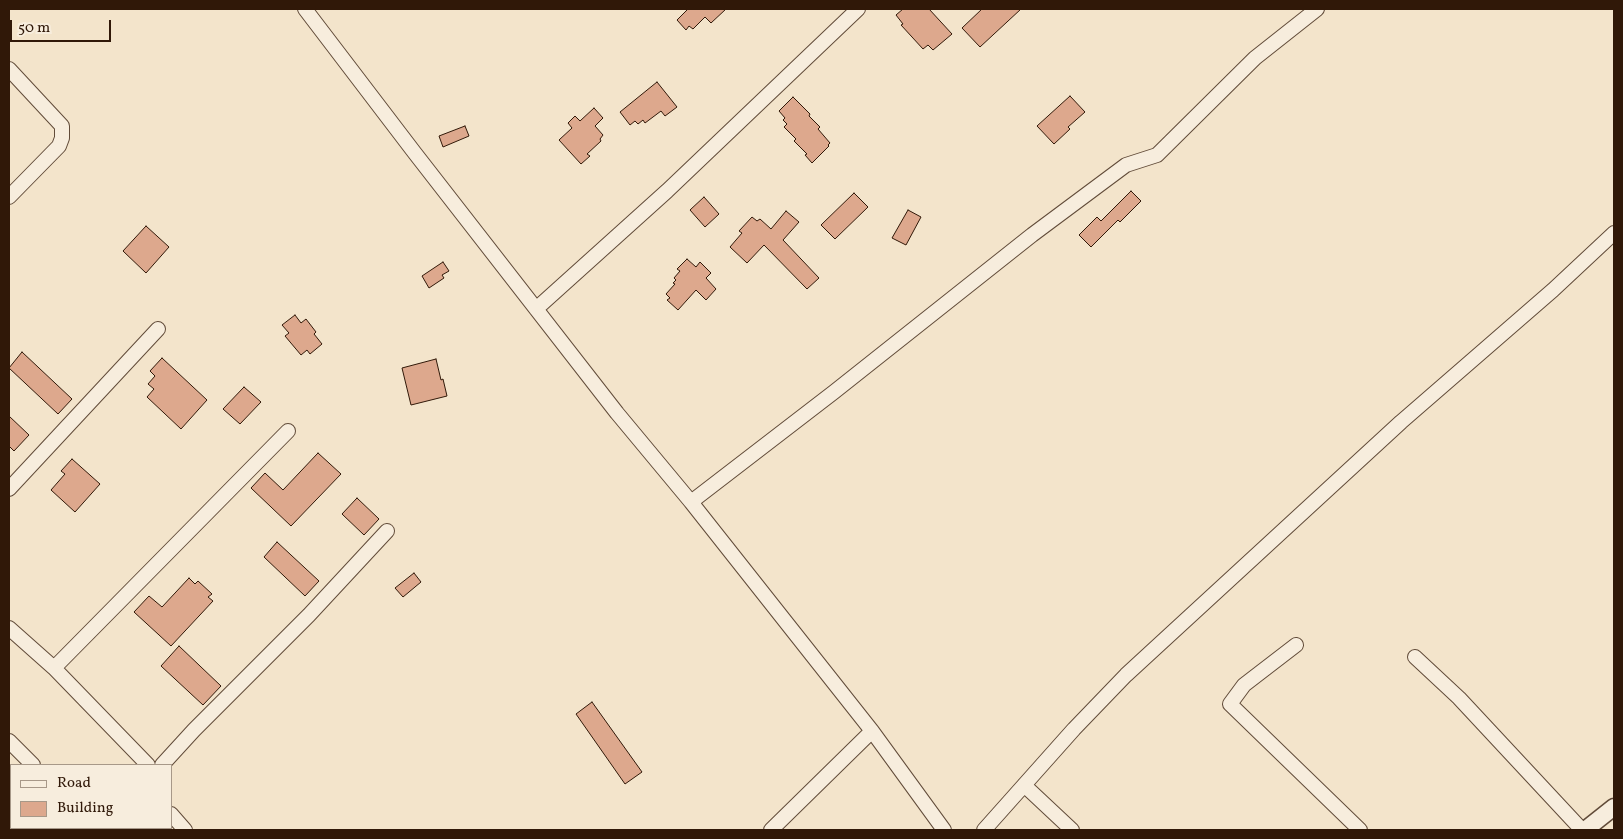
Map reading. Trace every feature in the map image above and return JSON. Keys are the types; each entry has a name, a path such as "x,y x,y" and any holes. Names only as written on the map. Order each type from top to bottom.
{"street":[{"path":"305,9 617,413 691,502 872,730 944,830"},
{"path":"536,309 667,191 858,9"},
{"path":"691,502 834,392 1024,241 1087,194 1126,165 1157,155 1256,58 1317,9"},
{"path":"9,69 62,126 62,138 59,146 9,197"},
{"path":"984,830 1074,729 1126,675 1401,422 1553,290 1614,233"},
{"path":"9,489 158,329"},
{"path":"54,668 288,431"},
{"path":"163,764 194,730 309,615 387,531"},
{"path":"9,628 54,668 147,764"},
{"path":"1296,645 1244,685 1230,704 1360,830"},
{"path":"1416,656 1459,698 1584,830 1614,807"},
{"path":"770,830 872,730"},
{"path":"9,741 32,764"},
{"path":"1024,785 1072,830"},
{"path":"172,815 185,830"}],"building":[{"path":"688,9 726,9 711,23 705,17 693,29 689,26 686,30 677,20"},
{"path":"903,9 929,9 952,34 933,50 928,45 923,49 901,25 903,24 896,15"},
{"path":"982,9 1021,9 980,47 962,28"},
{"path":"657,82 677,107 665,116 661,111 645,123 643,120 638,124 635,121 630,125 620,112"},
{"path":"1070,96 1085,112 1068,127 1070,129 1054,144 1037,126"},
{"path":"793,97 810,114 809,116 820,127 818,129 830,143 812,163 805,155 807,154 794,141 796,139 784,127 787,124 779,111"},
{"path":"594,108 603,118 595,126 603,135 600,139 601,141 587,154 590,156 581,164 559,140 572,128 568,123 575,116 580,121"},
{"path":"465,126 469,136 443,147 439,136"},
{"path":"1131,191 1141,201 1120,222 1118,220 1091,247 1079,235 1097,217 1101,221"},
{"path":"854,193 868,207 835,239 821,225"},
{"path":"704,197 719,214 705,227 690,210"},
{"path":"908,210 921,217 906,245 892,238"},
{"path":"786,211 799,222 783,240 819,278 807,289 764,245 747,263 730,247 742,233 739,231 752,217 757,221 760,219 771,229"},
{"path":"146,226 169,247 146,273 123,251"},
{"path":"687,259 696,267 700,262 711,273 706,278 716,289 706,300 696,290 678,310 667,300 670,298 666,294 675,284 673,283 676,280 674,278 680,271 677,269"},
{"path":"443,262 449,271 442,275 444,278 429,288 422,276"},
{"path":"295,315 301,323 306,319 322,344 310,354 307,350 301,355 285,336 289,333 282,325"},
{"path":"22,352 72,399 58,414 9,368"},
{"path":"162,358 207,400 181,429 147,397 154,389 148,384 155,376 150,371"},
{"path":"436,359 447,396 411,405 402,368"},
{"path":"244,387 261,402 240,424 223,409"},
{"path":"9,416 29,435 14,451 9,446"},
{"path":"318,453 341,474 291,526 251,488 265,473 283,490"},
{"path":"72,459 100,484 75,512 51,490 65,474 61,471"},
{"path":"357,498 379,519 364,535 342,514"},
{"path":"277,542 319,581 305,596 264,557"},
{"path":"414,573 421,582 403,597 395,588"},
{"path":"189,578 195,584 198,581 212,594 208,597 213,601 171,646 134,612 149,596 162,607"},
{"path":"179,646 221,686 203,705 161,666"},
{"path":"592,702 642,772 625,784 576,714"}]}
